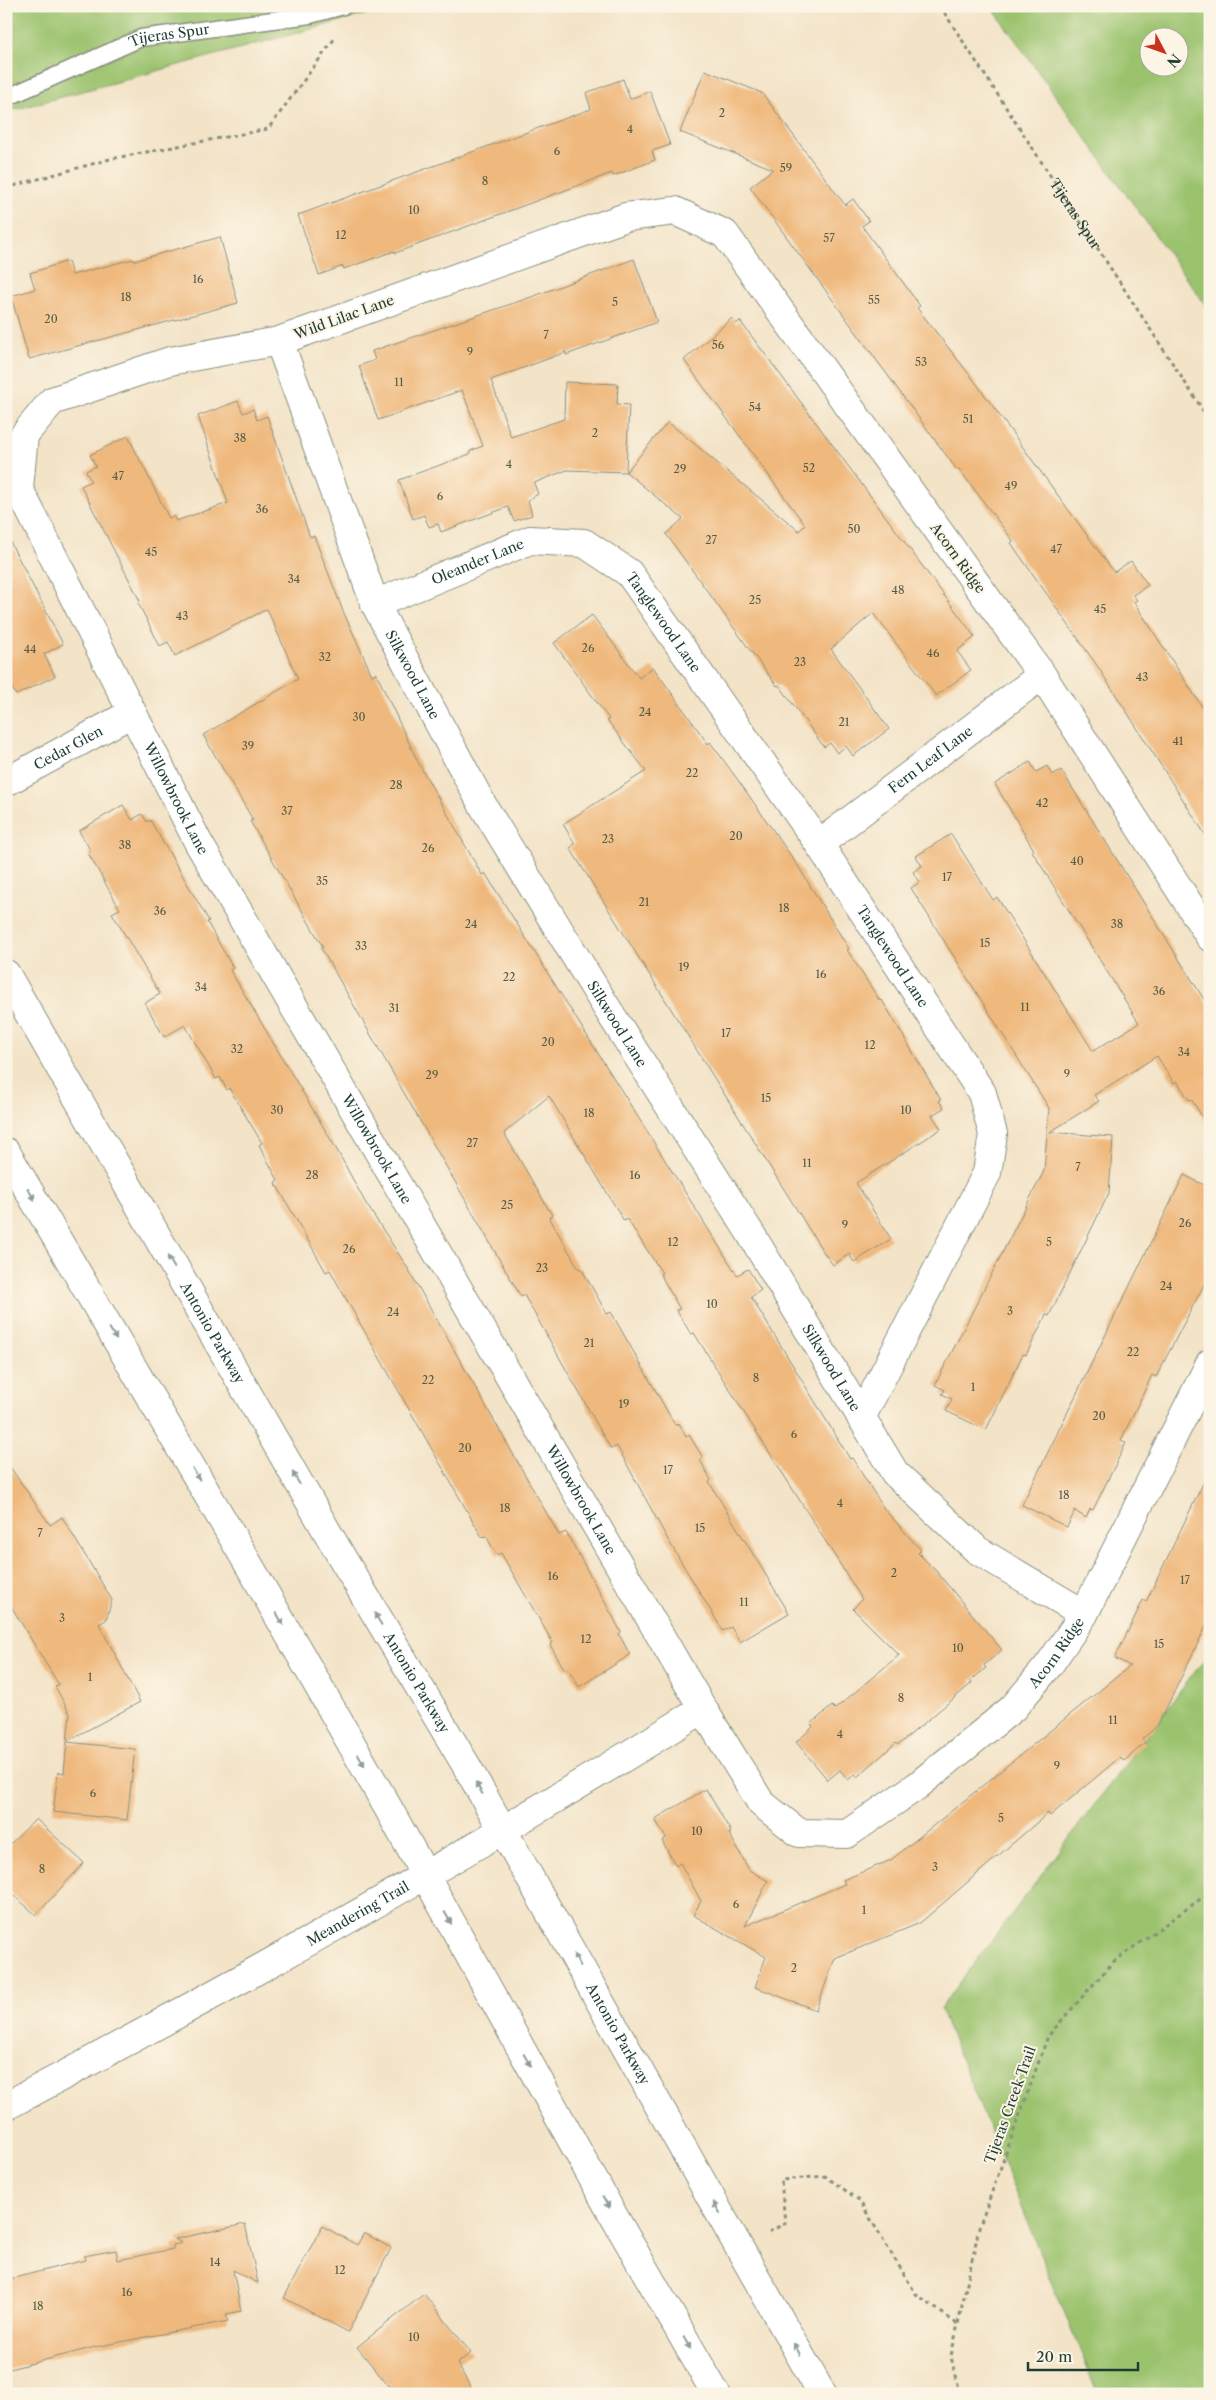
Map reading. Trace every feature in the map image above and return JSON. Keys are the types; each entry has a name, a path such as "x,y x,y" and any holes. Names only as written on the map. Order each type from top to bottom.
{"street":[{"name":"Wild Lilac Lane","path":"24,435 52,401 170,361 279,341 626,217 675,211"},
{"name":"Acorn Ridge","path":"675,211 725,234 1042,675 1210,937"},
{"name":"Silkwood Lane","path":"279,341 375,604 482,804 610,1013 749,1231 895,1473 977,1550 1084,1614"},
{"name":"Willowbrook Lane","path":"24,435 19,488 198,842 703,1709 761,1804 799,1833"},
{"name":"Oleander Lane","path":"375,604 530,540 584,543"},
{"name":"Tanglewood Lane","path":"584,543 629,573 819,844 982,1093 993,1134 986,1173 861,1418"},
{"name":"Fern Leaf Lane","path":"819,844 1042,675"},
{"name":"Cedar Glen","path":"6,782 132,714"},
{"name":"Antonio Parkway","path":"6,974 339,1552 504,1831 822,2394"},
{"path":"6,1152 256,1577 387,1806 424,1876 716,2394"},
{"name":"Acorn Ridge","path":"799,1833 847,1834 918,1786 1013,1708 1049,1665 1084,1614 1210,1363"},
{"name":"Meandering Trail","path":"6,2106 353,1917 504,1831 703,1709"}],"lane":[{"name":"Tijeras Spur","path":"6,98 142,38 310,15 343,6"}],"path":[{"name":"Tijeras Spur","path":"940,6 1210,421"},
{"path":"6,188 110,159 268,129 336,37"},
{"name":"Tijeras Creek Trail","path":"959,2394 951,2356 979,2228 1048,2036 1113,1962 1210,1892"},
{"path":"740,2248 785,2223 780,2180 825,2176 859,2200 916,2294 958,2324"}],"green space":[{"path":"6,6 396,6 6,112"},
{"path":"991,6 1210,6 1210,311"},
{"path":"1210,1652 1210,2394 1098,2394 940,2009"}],"building":[{"path":"705,70 762,93 845,205 853,199 869,221 862,226 920,306 917,308 973,379 1114,572 1131,561 1148,585 1133,595 1137,600 1134,602 1210,719 1210,842 1098,667 1011,543 1013,541 959,469 957,470 750,187 773,169 680,132"},
{"path":"623,79 630,99 650,91 670,145 652,151 655,160 613,176 612,173 395,253 394,251 344,269 343,266 319,275 298,215 591,109 586,93"},
{"path":"220,237 238,303 29,359 11,296 35,289 30,273 68,261 72,275 133,259 134,261"},
{"path":"634,259 657,322 566,355 566,352 491,380 511,437 564,419 565,382 618,384 617,404 629,405 626,472 567,470 534,483 538,494 528,500 532,515 514,521 508,507 441,532 438,524 429,527 424,515 413,519 399,480 470,454 470,451 483,446 462,390 378,420 359,366 375,360 372,351 523,300"},
{"path":"732,318 736,324 740,321 975,637 957,651 971,670 936,696 873,613 831,649 889,729 853,756 846,746 837,753 830,743 824,747 779,685 777,686 747,646 666,534 683,519 626,472 668,422 799,531 805,525 684,360"},
{"path":"238,401 243,413 253,409 257,420 267,416 310,537 314,536 343,611 372,675 376,673 419,764 482,875 485,873 737,1275 748,1269 761,1290 751,1297 850,1459 852,1458 885,1510 921,1550 918,1553 936,1571 1002,1650 984,1665 986,1668 970,1681 972,1683 898,1745 896,1743 857,1777 855,1774 848,1780 840,1770 828,1780 796,1742 813,1727 811,1724 832,1706 835,1709 899,1655 853,1609 862,1599 694,1333 691,1334 676,1310 680,1309 660,1274 662,1273 627,1219 624,1221 549,1096 504,1133 552,1215 549,1217 579,1269 581,1268 607,1314 611,1312 675,1425 679,1423 686,1437 689,1435 703,1458 700,1460 711,1480 709,1482 789,1613 740,1642 731,1627 723,1631 668,1540 617,1446 611,1449 524,1295 521,1297 321,948 323,947 250,821 253,820 203,735 298,679 267,609 175,656 168,642 160,646 138,603 140,601 81,486 91,481 86,471 96,466 90,455 128,436 169,518 173,516 176,521 228,503 198,416"},
{"path":"6,534 63,644 44,654 55,676 16,695 6,676"},
{"path":"592,615 639,678 653,667 708,744 710,742 738,780 798,866 849,949 847,950 880,1001 882,1000 941,1100 939,1101 944,1108 932,1115 941,1129 856,1183 891,1239 854,1262 849,1254 833,1265 824,1253 570,848 575,844 563,824 646,771 607,720 609,719 554,643"},
{"path":"1030,762 1036,772 1047,766 1052,775 1061,770 1210,1009 1210,1129 1191,1099 1189,1100 1177,1081 1174,1083 1157,1056 1094,1095 1099,1101 1050,1132 1113,1137 1109,1193 1049,1316 1046,1315 1026,1355 1023,1354 986,1430 946,1411 952,1399 942,1394 945,1390 935,1385 1044,1171 1049,1108 911,888 920,882 913,872 922,866 916,856 951,834 993,900 997,897 1093,1051 1139,1023 1032,851 1034,850 995,784"},
{"path":"123,805 132,820 142,814 147,822 150,820 209,921 207,922 233,968 230,970 337,1150 365,1202 407,1267 559,1535 566,1532 621,1632 619,1634 630,1655 579,1687 568,1668 565,1670 550,1645 553,1643 501,1553 497,1555 486,1536 482,1537 330,1270 326,1272 275,1182 278,1180 259,1145 262,1143 229,1088 227,1090 220,1077 216,1079 185,1025 164,1037 145,1003 160,994 112,913 120,909 88,853 91,851 79,831"},
{"path":"1184,1175 1210,1188 1210,1273 1156,1377 1152,1375 1121,1440 1126,1443 1093,1510 1090,1509 1086,1518 1075,1511 1067,1527 1022,1505"},
{"path":"6,1461 50,1525 62,1517 112,1600 106,1620 99,1624 140,1702 67,1741 70,1714 55,1686 59,1685 6,1598"},
{"path":"1210,1469 1210,1618 1158,1725 1142,1739 1145,1743 1124,1761 1120,1757 1050,1816 1048,1813 920,1923 835,1958 816,2010 755,1987 766,1957 693,1915 701,1901 680,1863 676,1866 662,1841 666,1838 655,1819 706,1789 731,1832 729,1833 749,1870 768,1881 745,1926 845,1884 843,1880 891,1860 1130,1666 1115,1658 1143,1600 1146,1602"},
{"path":"67,1742 135,1749 127,1820 53,1812 58,1772 64,1773"},
{"path":"36,1819 84,1863 36,1915 6,1888 6,1848"},
{"path":"245,2224 258,2283 233,2270 241,2311 226,2314 228,2321 95,2347 6,2370 6,2280 85,2260 84,2256 116,2250 118,2260 173,2249 173,2245 182,2243 175,2239"},
{"path":"322,2226 357,2245 364,2233 391,2248 348,2332 284,2298"},
{"path":"424,2294 471,2353 457,2363 474,2394 395,2394 357,2347"}]}
